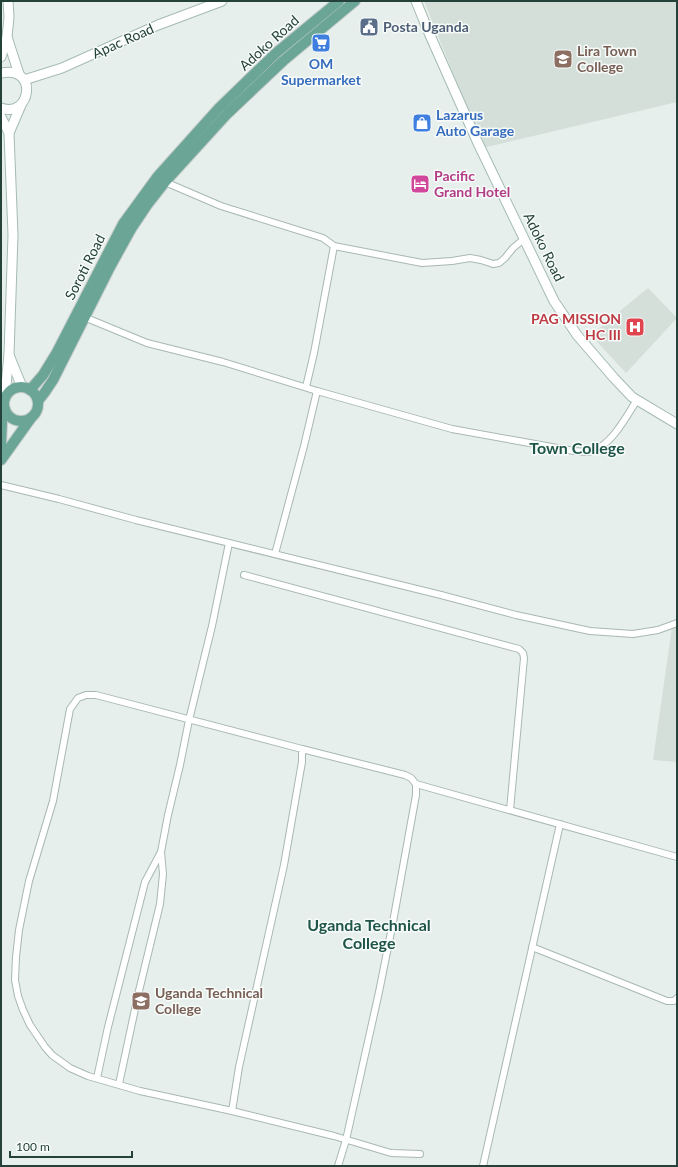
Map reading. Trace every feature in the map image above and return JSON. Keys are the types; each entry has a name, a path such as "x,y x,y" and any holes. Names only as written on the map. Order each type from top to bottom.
{"main road":[{"name":"Adoko Road","path":"223,111 276,53 339,1"},
{"name":"Adoko Road","path":"223,111 355,1"},
{"path":"162,179 223,111"},
{"name":"Soroti Road","path":"38,401 53,380 84,317 131,229 147,206 162,179"},
{"name":"Soroti Road","path":"26,388 43,374 56,354 123,224 162,179"},
{"path":"1,445 4,410 3,405 5,396 12,389 26,388 35,394 38,401 37,410 1,460"},
{"path":"4,410 7,415 16,420 21,421 31,418"}],"street":[{"path":"1,56 7,37 8,1"},
{"name":"Apac Road","path":"22,77 62,68 158,26 222,1"},
{"name":"Adoko Road","path":"416,1 461,106 554,301 577,336 632,397 677,424"},
{"path":"7,37 22,77 27,86 25,99 9,133"},
{"path":"1,72 7,71 22,77"},
{"path":"1,108 9,110 21,105"},
{"path":"1,117 9,133 13,235 9,354 5,396"},
{"path":"162,179 221,206 323,238 334,246 422,263 476,258 493,264 499,263 524,239"},
{"path":"306,387 314,353 334,246"},
{"path":"84,317 147,344 223,362 317,391 452,429 580,452 592,452 604,445 620,428 637,400"},
{"path":"9,354 26,388"},
{"path":"275,554 317,391"},
{"path":"1,485 516,615 590,631 633,634 658,630 677,623"},
{"path":"96,1078 146,882 161,852 188,720 212,626 230,543"},
{"path":"244,575 518,649 523,653 524,658 510,810"},
{"path":"420,1154 391,1153 232,1111 140,1091 88,1076 70,1068 52,1055 45,1047 30,1025 18,996 15,980 16,957 19,930 29,881 53,801 70,709 78,698 86,695 96,695 405,775 411,778 416,784 677,857"},
{"path":"232,1111 239,1067 284,865 302,762 302,748"},
{"path":"338,1166 346,1140 378,999 416,795 416,784"},
{"path":"483,1166 560,824"},
{"path":"119,1084 138,995 160,904 163,874 161,852"},
{"path":"532,948 667,1002 674,1001 677,998"}],"shaded area":[{"name":"Lira Town College","path":"424,1 677,1 677,102 483,148"},
{"name":"PAG MISSION HC III","path":"648,288 677,318 626,373 591,335"},
{"path":"677,625 677,762 653,760 672,627"}],"place":[{"name":"Posta Uganda","path":"369,27"},
{"name":"OM Supermarket","path":"321,43"},
{"name":"Lira Town College","path":"563,59"},
{"name":"Lazarus Auto Garage","path":"422,123"},
{"name":"Pacific Grand Hotel","path":"420,184"},
{"name":"PAG MISSION HC III","path":"635,327"},
{"name":"Uganda Technical College","path":"141,1001"}],"district":[{"name":"Town College","path":"577,448"},
{"name":"Uganda Technical College","path":"369,934"}]}
